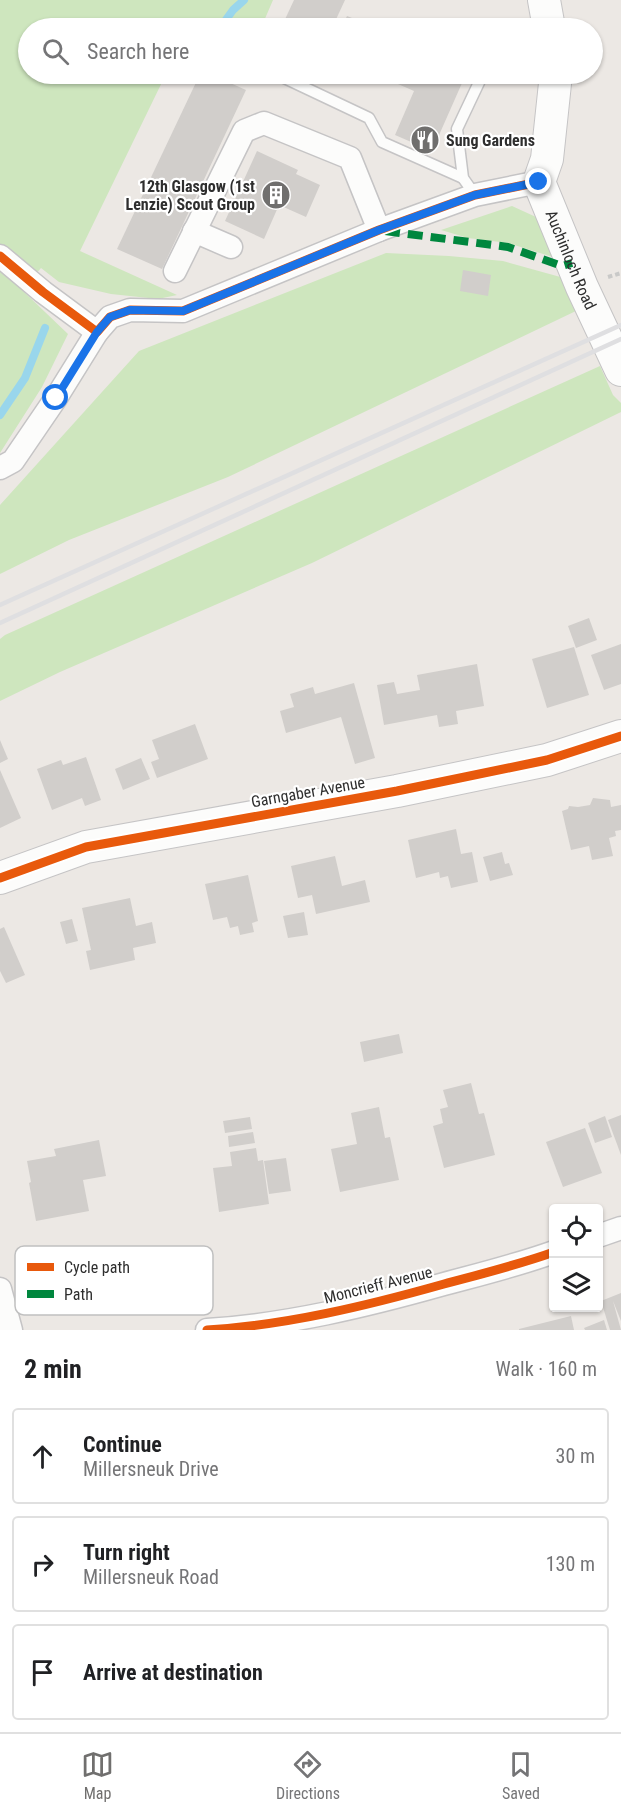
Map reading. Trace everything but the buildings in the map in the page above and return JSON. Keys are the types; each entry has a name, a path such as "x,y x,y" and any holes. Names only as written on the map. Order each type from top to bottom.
{"street":[{"path":"544,0 547,18"},
{"path":"0,468 13,461 97,332 110,317 130,310 183,311 379,230 469,187 539,182 547,159 555,84"},
{"path":"175,271 244,131 264,123 350,158 379,230"},
{"name":"Auchinloch Road","path":"539,182 582,287 621,370"},
{"path":"195,231 231,248"},
{"path":"0,256 43,292 97,332"},
{"name":"Garngaber Avenue","path":"0,878 86,847 397,791 536,762 621,736"},
{"path":"603,1234 621,1228"},
{"name":"Moncrieff Avenue","path":"207,1330 242,1328 329,1313 438,1286 549,1254"},
{"path":"0,1289 11,1330"}],"lane":[{"path":"297,84 369,118 382,142 469,187"},
{"path":"469,187 457,129 478,84"}],"green space":[{"path":"0,0 273,0 265,18 18,18 18,84 161,84 80,251 177,295 158,299 111,294 59,282 41,268 22,290 68,334 42,387 0,453"},
{"path":"512,206 536,217 556,258 508,243 468,238 441,230"},
{"path":"386,253 503,261 564,278 578,310 228,477 69,540 0,574 0,505 139,351"},
{"path":"600,366 613,395 621,403 621,412 312,563 60,672 0,701 0,639 5,635"}],"waterway":[{"path":"227,18 244,0"},
{"path":"0,415 25,378 45,328"}],"railway":[{"path":"0,605 621,325"},
{"path":"0,623 621,339"}],"marked path":[{"path":"385,231 508,247 562,266 572,263"}],"cycle path":[{"path":"0,256 43,292 97,332 110,317 130,310 183,311 379,230 475,195 539,182"},
{"path":"0,878 86,847 397,791 547,760 621,736"},
{"path":"207,1330 267,1324 356,1307 549,1254"}],"place":[{"name":"Sung Gardens","path":"425,140"},
{"name":"12th Glasgow (1st Lenzie) Scout Group","path":"276,195"}],"route":[{"path":"56,398 97,332 110,317 130,310 183,311 379,230 475,195 539,182"}]}
